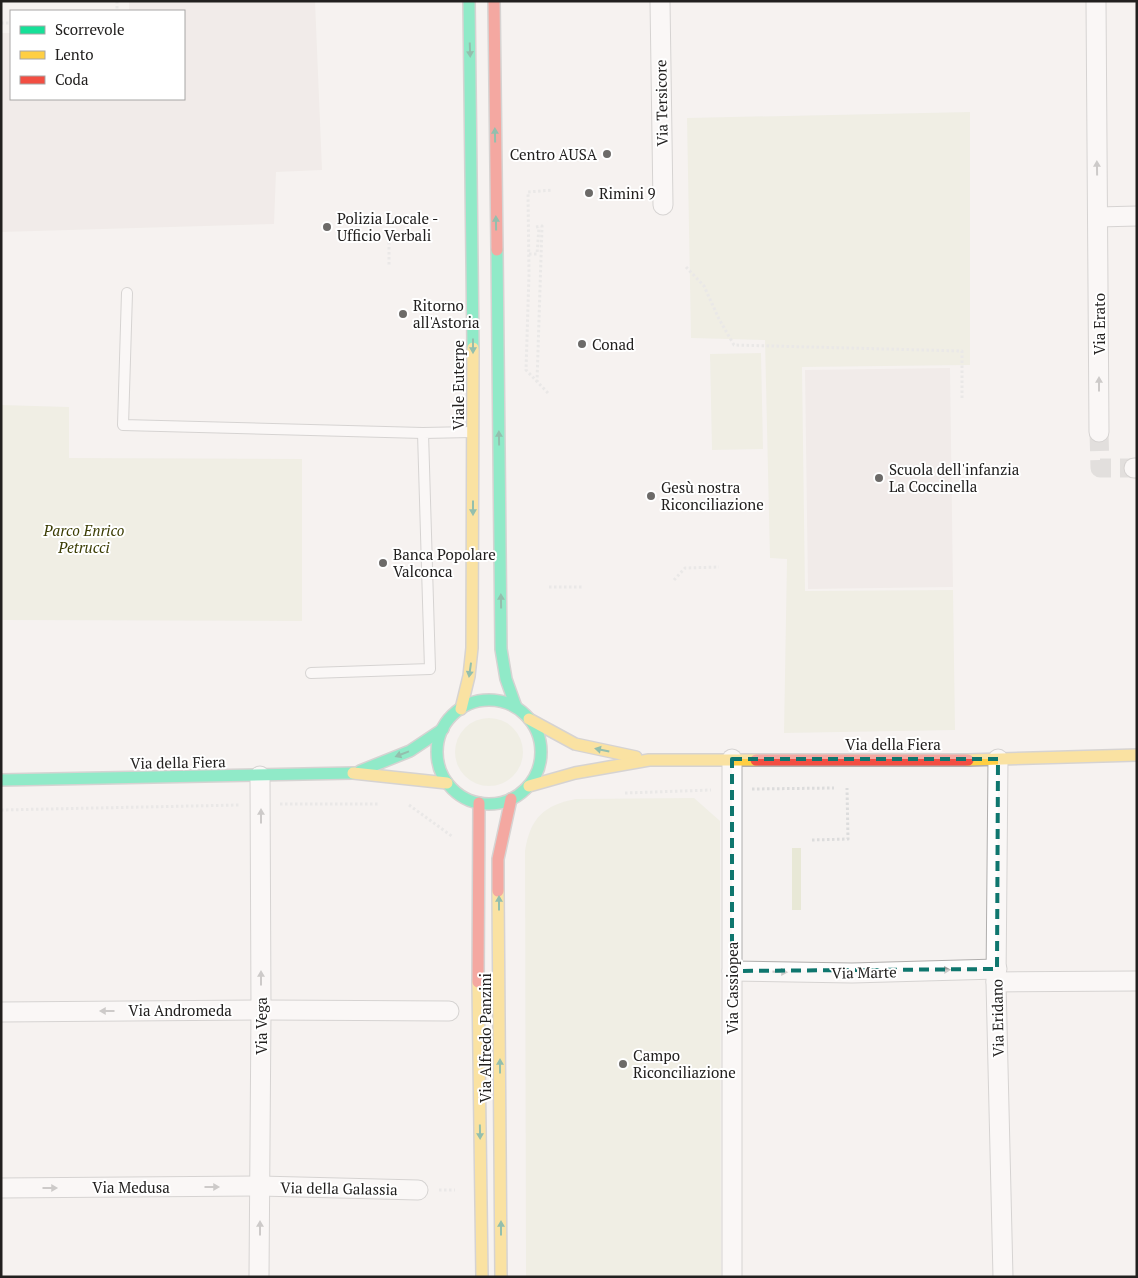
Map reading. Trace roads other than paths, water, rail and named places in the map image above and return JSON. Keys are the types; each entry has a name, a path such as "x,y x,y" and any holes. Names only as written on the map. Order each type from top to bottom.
{"main road":[{"name":"Viale Euterpe","path":"461,708 469,676 472,648 473,262 469,1"},
{"path":"494,1 501,649 506,679 516,707"},
{"path":"484,700 505,702 516,707 529,719 536,730 540,742 541,762 536,775 529,786 511,800 498,804 480,803 461,796 447,783 442,772 437,752 443,729 450,718 461,708 472,703 484,700"},
{"name":"Via della Fiera","path":"529,719 575,744 650,760"},
{"name":"Via della Fiera","path":"354,773 410,751 443,729"},
{"name":"Via della Fiera","path":"529,786 575,773 650,760 998,758 1137,755"},
{"name":"Via della Fiera","path":"1,780 354,773 447,783"},
{"name":"Via Alfredo Panzini","path":"501,1277 498,859 511,800"},
{"name":"Via Alfredo Panzini","path":"480,803 478,953 482,1277"}],"street":[{"name":"Via Tersicore","path":"660,1 663,205"},
{"name":"Via Erato","path":"1096,1 1100,432"},
{"path":"1098,216 1137,216"},
{"name":"Via Eridano","path":"998,758 996,975 1003,1277"},
{"name":"Via Cassiopea","path":"732,759 732,1277"},
{"name":"Via Vega","path":"259,1277 260,776"},
{"name":"Via Marte","path":"732,971 996,975 1137,981"},
{"name":"Via Andromeda","path":"1,1012 449,1011"},
{"name":"Via Medusa","path":"1,1188 260,1186"},
{"name":"Via della Galassia","path":"260,1186 418,1190"}],"lane":[{"path":"127,293 123,424 423,433 473,432"},
{"path":"311,673 430,669 423,433"}],"tunnel":[{"path":"1099,432 1100,468 1134,468"}],"place":[{"name":"Centro AUSA","path":"607,154"},
{"name":"Rimini 9","path":"589,193"},
{"name":"Polizia Locale - Ufficio Verbali","path":"327,227"},
{"name":"Ritorno all'Astoria","path":"403,314"},
{"name":"Conad","path":"582,344"},
{"name":"Scuola dell'infanzia La Coccinella","path":"879,478"},
{"name":"Gesù nostra Riconciliazione","path":"651,496"},
{"name":"Banca Popolare Valconca","path":"383,563"},
{"name":"Campo Riconciliazione","path":"623,1064"}],"park label":[{"name":"Parco Enrico Petrucci","path":"84,538"}]}
